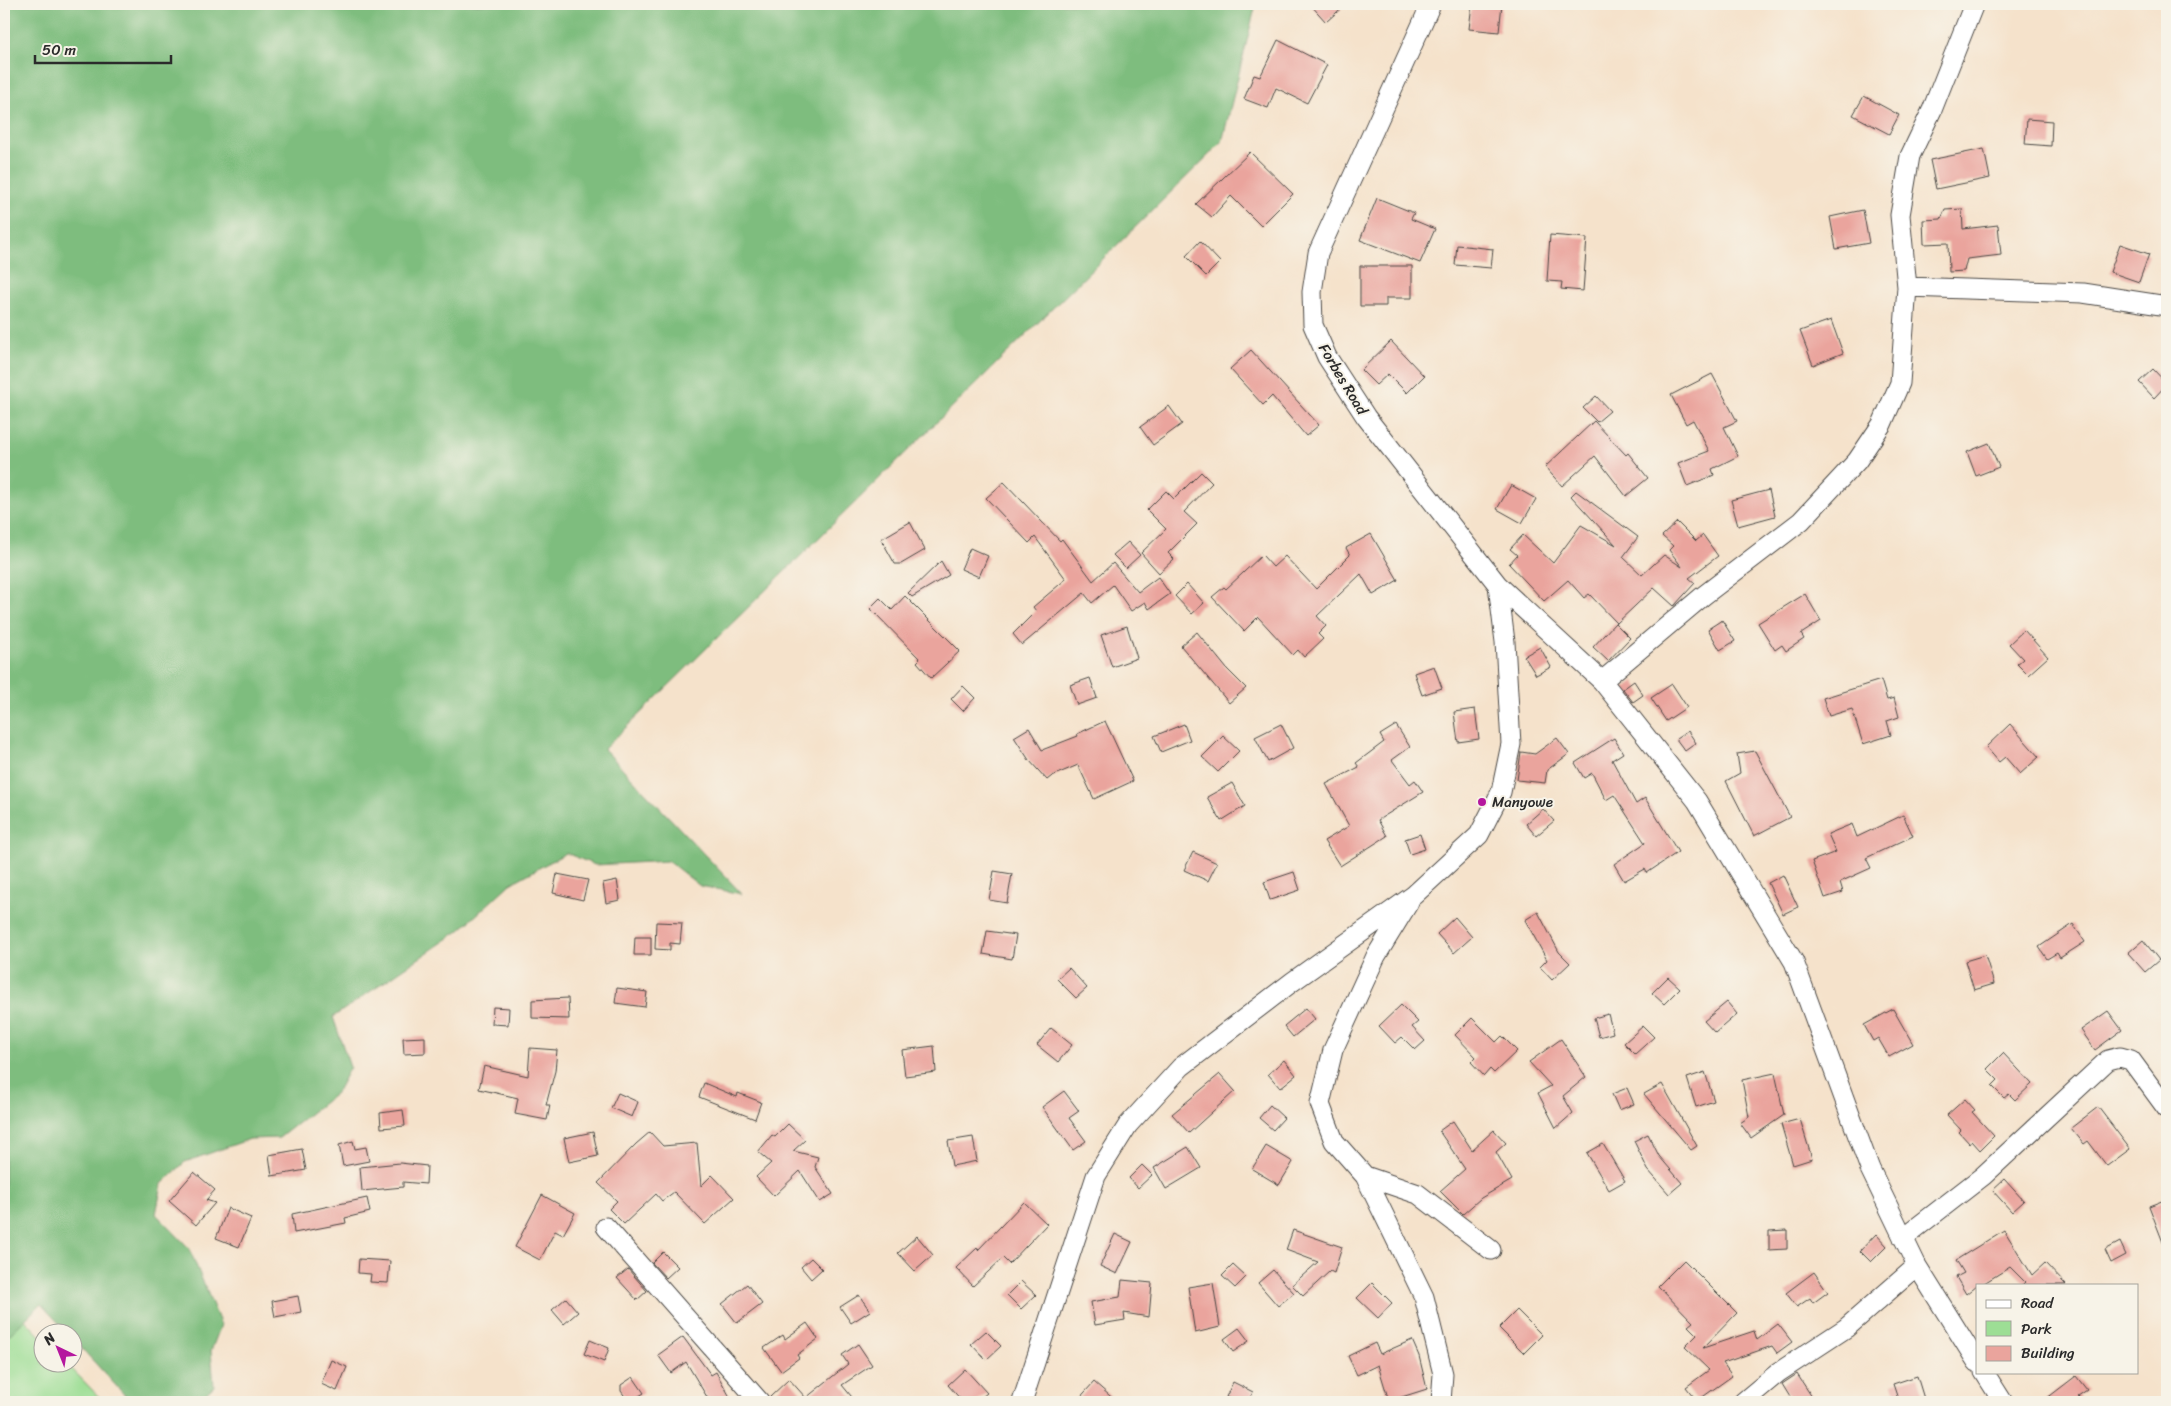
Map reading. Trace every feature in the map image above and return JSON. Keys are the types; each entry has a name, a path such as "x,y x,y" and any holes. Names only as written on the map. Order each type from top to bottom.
{"street":[{"name":"Forbes Road","path":"1431,4 1318,253 1312,292 1313,325 1327,357 1366,418 1498,585 1602,681 1698,801 1794,962 1870,1169 1917,1266 1976,1360"},
{"path":"1602,681 1703,596 1802,521 1857,461 1882,424 1900,383 1907,287 1900,215 1910,156 1940,92 1974,4"},
{"path":"1907,287 2083,293 2167,306"},
{"path":"1022,1402 1096,1176 1128,1125 1181,1067 1292,982 1414,895 1479,835 1501,792 1511,744 1505,642 1498,585"},
{"path":"1414,895 1376,956 1333,1050 1320,1104 1334,1141 1365,1176 1424,1297 1443,1374 1442,1402"},
{"path":"1903,1238 1983,1176 2108,1060 2120,1057 2131,1060 2167,1109"},
{"path":"1365,1176 1418,1194 1491,1250"},
{"path":"606,1227 760,1402"},
{"path":"1743,1402 1779,1372 1846,1328 1917,1266"},
{"path":"1985,1374 2003,1402"}],"green space":[{"path":"4,4 1256,4 1222,142 604,749 742,894 700,886 668,861 595,865 566,853 510,884 459,931 333,1017 350,1067 336,1093 279,1138 250,1139 185,1162 162,1184 156,1214 189,1248 221,1325 211,1351 214,1386 197,1402 131,1402 82,1349 82,1324 60,1324 41,1304 4,1340"},
{"path":"4,1297 32,1327 32,1374 77,1374 104,1402 4,1402"}],"building":[{"path":"1310,4 1346,4 1326,22"},
{"path":"1472,4 1502,4 1499,32 1469,29"},
{"path":"1278,40 1327,65 1307,103 1276,88 1268,108 1244,99 1254,75 1260,77"},
{"path":"1864,96 1899,115 1889,134 1853,115"},
{"path":"2027,119 2052,121 2051,146 2025,144"},
{"path":"1984,149 1990,178 1936,189 1930,160"},
{"path":"1250,152 1293,194 1261,226 1231,196 1212,217 1196,204"},
{"path":"1377,198 1414,213 1411,219 1435,229 1420,263 1360,240"},
{"path":"1962,209 1963,229 1998,225 2001,255 1967,259 1964,271 1949,272 1948,243 1924,244 1923,220 1941,219 1945,210"},
{"path":"1863,210 1869,243 1836,249 1830,217"},
{"path":"1550,235 1587,238 1583,291 1561,289 1562,282 1547,281"},
{"path":"1200,241 1220,262 1206,276 1186,256"},
{"path":"2120,244 2149,254 2139,282 2110,272"},
{"path":"1457,245 1493,249 1491,268 1455,265"},
{"path":"1360,266 1412,266 1412,298 1386,298 1386,306 1360,306"},
{"path":"1831,320 1843,353 1813,365 1800,331"},
{"path":"1391,341 1424,376 1407,393 1388,374 1376,385 1361,370"},
{"path":"1251,350 1319,425 1306,436 1272,396 1263,405 1230,369"},
{"path":"2153,369 2167,384 2154,398 2139,382"},
{"path":"1712,374 1737,421 1724,427 1738,456 1712,469 1714,475 1687,486 1678,463 1709,451 1693,420 1686,424 1671,395"},
{"path":"1596,396 1610,411 1597,422 1583,408"},
{"path":"1169,406 1182,424 1153,445 1140,427"},
{"path":"1594,421 1626,455 1628,453 1648,478 1626,496 1595,456 1562,486 1545,467"},
{"path":"1989,443 1999,467 1976,476 1967,452"},
{"path":"1201,472 1212,483 1184,512 1197,524 1168,553 1174,559 1159,573 1141,553 1166,529 1147,510 1166,491 1174,499"},
{"path":"1004,482 1060,541 1062,539 1093,581 1113,563 1138,592 1158,577 1170,594 1149,609 1145,602 1131,611 1113,585 1092,603 1084,593 1022,645 1013,634 1036,611 1033,607 1066,579 1035,537 1029,543 986,498"},
{"path":"1511,485 1536,499 1522,523 1497,509"},
{"path":"1769,490 1775,516 1738,526 1731,500"},
{"path":"1576,491 1638,537 1623,557 1642,575 1664,555 1682,567 1669,550 1673,546 1662,536 1677,522 1696,541 1703,535 1718,556 1689,578 1695,583 1674,606 1654,588 1617,623 1589,594 1584,598 1568,580 1544,601 1509,564 1517,555 1510,549 1523,535 1553,563 1581,525 1616,545 1571,496"},
{"path":"910,522 925,550 901,564 895,564 881,539"},
{"path":"1371,534 1398,580 1373,595 1361,574 1317,616 1326,626 1318,634 1323,639 1304,657 1298,650 1293,655 1258,617 1244,631 1212,597 1224,587 1226,589 1262,555 1273,567 1285,556 1316,589 1350,555 1346,548"},
{"path":"1128,542 1140,555 1126,568 1113,555"},
{"path":"970,548 988,556 979,577 961,569"},
{"path":"941,561 949,575 912,597 908,593"},
{"path":"1187,584 1204,603 1192,614 1175,596"},
{"path":"1805,594 1821,621 1801,634 1804,639 1786,651 1782,645 1775,650 1758,623"},
{"path":"905,596 960,651 931,678 917,662 920,659 870,608 880,598 892,610"},
{"path":"1722,620 1735,641 1720,650 1708,629"},
{"path":"1615,623 1630,638 1608,661 1593,647"},
{"path":"1127,626 1137,658 1112,667 1101,635"},
{"path":"2024,630 2048,657 2028,675 2017,664 2023,659 2009,644"},
{"path":"1197,632 1227,669 1246,688 1229,703 1181,646"},
{"path":"1540,647 1551,667 1536,675 1524,656"},
{"path":"1434,666 1442,688 1422,695 1414,673"},
{"path":"1090,678 1097,698 1077,705 1070,685"},
{"path":"1881,680 1887,700 1894,698 1899,717 1887,721 1891,735 1863,744 1852,709 1829,716 1823,698"},
{"path":"1634,681 1643,695 1633,702 1623,689"},
{"path":"1672,684 1687,707 1666,721 1651,698"},
{"path":"963,686 975,698 963,711 951,699"},
{"path":"1475,709 1479,739 1458,742 1454,712"},
{"path":"1105,721 1133,781 1094,799 1078,765 1047,780 1029,760 1014,737 1029,728 1042,750 1078,736 1077,734"},
{"path":"1184,724 1190,740 1161,752 1154,736"},
{"path":"1281,724 1293,748 1268,762 1255,737"},
{"path":"2010,724 2039,757 2020,774 2005,757 1999,762 1986,747"},
{"path":"1396,725 1410,747 1392,760 1410,784 1415,780 1423,792 1378,820 1387,836 1340,866 1324,841 1349,826 1326,784 1359,767 1356,763 1384,742 1380,735"},
{"path":"1688,731 1696,743 1685,751 1676,739"},
{"path":"1223,736 1239,751 1218,772 1202,757"},
{"path":"1557,738 1569,754 1547,770 1545,783 1517,780 1521,752 1535,754"},
{"path":"1614,738 1623,753 1612,760 1636,804 1645,798 1678,852 1647,873 1645,869 1624,881 1614,864 1645,843 1614,795 1606,800 1592,773 1584,778 1575,763"},
{"path":"1755,751 1790,817 1754,836 1726,781 1740,773 1737,754"},
{"path":"1232,783 1245,806 1221,821 1207,797"},
{"path":"1543,809 1554,821 1536,836 1526,824"},
{"path":"1903,815 1913,836 1866,858 1871,868 1840,882 1843,892 1825,898 1812,861 1836,852 1828,834 1852,824 1857,837"},
{"path":"1420,834 1425,849 1410,854 1405,839"},
{"path":"1193,852 1217,863 1208,881 1184,870"},
{"path":"994,871 1012,874 1007,903 989,900"},
{"path":"1294,872 1300,890 1270,900 1264,882"},
{"path":"557,874 588,880 583,900 553,893"},
{"path":"1783,875 1798,907 1783,914 1768,883"},
{"path":"617,880 620,900 606,903 603,883"},
{"path":"1538,912 1559,952 1570,963 1552,980 1540,967 1547,960 1525,920"},
{"path":"1455,917 1472,937 1454,953 1437,934"},
{"path":"656,922 682,923 680,944 670,943 670,950 655,949"},
{"path":"2073,924 2085,942 2060,958 2057,953 2047,959 2039,947"},
{"path":"987,931 1016,935 1012,959 983,954"},
{"path":"635,937 651,937 651,955 634,955"},
{"path":"2143,940 2159,960 2145,972 2128,953"},
{"path":"1985,955 1994,984 1974,990 1965,961"},
{"path":"1069,968 1087,988 1076,998 1057,979"},
{"path":"1668,977 1680,988 1664,1004 1652,993"},
{"path":"617,988 647,992 645,1007 615,1003"},
{"path":"568,998 569,1019 532,1018 532,1000"},
{"path":"1727,1002 1737,1014 1715,1033 1704,1021"},
{"path":"1401,1005 1418,1022 1412,1027 1425,1041 1415,1050 1402,1037 1395,1043 1379,1026"},
{"path":"493,1007 509,1008 508,1025 492,1024"},
{"path":"1306,1008 1315,1019 1293,1037 1284,1026"},
{"path":"1893,1009 1913,1044 1889,1057 1878,1038 1873,1041 1864,1025"},
{"path":"2108,1011 2122,1030 2095,1050 2081,1030"},
{"path":"1608,1014 1613,1033 1599,1037 1594,1018"},
{"path":"1472,1018 1496,1042 1502,1036 1517,1051 1494,1073 1490,1069 1484,1076 1471,1062 1476,1057 1455,1035"},
{"path":"1643,1026 1654,1037 1635,1054 1624,1043"},
{"path":"1051,1028 1072,1045 1058,1062 1037,1045"},
{"path":"425,1037 425,1053 404,1054 403,1038"},
{"path":"1561,1039 1586,1077 1563,1096 1573,1113 1556,1128 1538,1093 1551,1086 1529,1062"},
{"path":"934,1046 936,1072 905,1076 902,1050"},
{"path":"530,1048 557,1050 555,1071 546,1105 550,1105 547,1120 515,1114 518,1098 479,1089 484,1066 528,1076"},
{"path":"2003,1053 2032,1084 2015,1100 2009,1094 2004,1098 1992,1086 1998,1080 1987,1069"},
{"path":"1284,1060 1296,1075 1280,1088 1268,1074"},
{"path":"1705,1072 1714,1101 1696,1107 1687,1078"},
{"path":"1775,1073 1784,1115 1751,1138 1740,1123 1749,1117 1742,1080"},
{"path":"1220,1074 1235,1091 1189,1133 1172,1114"},
{"path":"704,1083 737,1097 738,1093 761,1102 755,1119 699,1097"},
{"path":"1662,1084 1697,1146 1691,1150 1644,1094"},
{"path":"1627,1088 1634,1104 1619,1110 1612,1094"},
{"path":"1064,1091 1079,1111 1069,1118 1086,1141 1073,1150 1042,1107"},
{"path":"618,1093 638,1102 632,1117 611,1108"},
{"path":"1965,1099 1975,1110 1972,1112 1994,1136 1980,1150 1972,1141 1970,1144 1959,1132 1961,1130 1947,1115"},
{"path":"1270,1105 1284,1118 1273,1130 1259,1118"},
{"path":"2098,1107 2130,1149 2107,1166 2088,1141 2084,1144 2071,1128"},
{"path":"403,1110 405,1126 381,1128 380,1113"},
{"path":"1800,1119 1812,1159 1793,1165 1781,1124"},
{"path":"1453,1121 1472,1150 1494,1130 1506,1143 1496,1152 1512,1180 1481,1198 1463,1214 1440,1191 1465,1169 1439,1131"},
{"path":"788,1124 805,1140 793,1151 818,1157 815,1167 833,1194 820,1202 800,1171 774,1196 756,1177 771,1163 758,1152 772,1135 775,1137"},
{"path":"593,1132 598,1156 569,1162 564,1138"},
{"path":"650,1132 663,1146 697,1143 701,1186 712,1175 734,1198 705,1224 674,1192 662,1201 656,1194 624,1224 609,1209 617,1201 598,1183"},
{"path":"1648,1134 1659,1156 1682,1183 1669,1194 1648,1170 1634,1141"},
{"path":"973,1137 977,1161 952,1166 948,1141"},
{"path":"353,1141 355,1149 366,1147 369,1161 343,1166 339,1145"},
{"path":"1603,1144 1625,1181 1609,1190 1587,1153"},
{"path":"1266,1146 1293,1162 1279,1185 1252,1169"},
{"path":"1188,1147 1201,1168 1166,1189 1154,1168"},
{"path":"302,1149 306,1170 272,1176 269,1155"},
{"path":"400,1163 427,1166 426,1184 403,1182 403,1187 362,1191 360,1167"},
{"path":"1142,1165 1152,1175 1138,1188 1129,1178"},
{"path":"194,1172 215,1190 206,1200 215,1203 196,1225 169,1201"},
{"path":"2004,1179 2024,1201 2012,1212 1992,1190"},
{"path":"542,1195 575,1213 563,1235 555,1231 540,1260 515,1247"},
{"path":"367,1198 370,1212 345,1218 346,1223 294,1233 292,1214"},
{"path":"2167,1199 2167,1250 2166,1250 2149,1206"},
{"path":"1024,1202 1047,1224 1009,1264 1003,1258 973,1286 956,1268 977,1248 978,1250"},
{"path":"228,1208 251,1218 239,1247 216,1238"},
{"path":"1293,1230 1342,1247 1334,1273 1330,1271 1303,1296 1292,1285 1318,1262 1286,1250"},
{"path":"1787,1230 1787,1249 1769,1250 1769,1231"},
{"path":"2004,1230 2032,1275 2045,1263 2065,1284 2023,1284 2025,1282 2010,1267 1983,1284 1976,1284 1966,1294 1956,1277 1964,1273 1956,1260"},
{"path":"1115,1234 1132,1242 1117,1274 1100,1266"},
{"path":"1876,1234 1887,1246 1871,1262 1860,1251"},
{"path":"917,1236 933,1255 915,1271 898,1253"},
{"path":"2120,1242 2126,1255 2111,1263 2105,1250"},
{"path":"663,1252 678,1267 666,1278 652,1263"},
{"path":"811,1258 822,1269 811,1279 801,1267"},
{"path":"359,1259 390,1261 388,1283 370,1282 371,1274 358,1273"},
{"path":"1684,1260 1737,1313 1703,1348 1754,1331 1757,1340 1778,1324 1792,1342 1777,1353 1772,1346 1723,1363 1732,1376 1697,1401 1686,1387 1709,1370 1685,1347 1697,1335 1688,1326 1693,1322 1658,1286"},
{"path":"1233,1265 1246,1277 1235,1288 1222,1276"},
{"path":"628,1269 647,1291 637,1300 617,1278"},
{"path":"1273,1270 1294,1293 1278,1306 1258,1283"},
{"path":"1814,1272 1828,1292 1813,1303 1810,1298 1797,1307 1786,1293"},
{"path":"1122,1280 1152,1283 1149,1317 1124,1313 1125,1320 1095,1325 1091,1302 1120,1297"},
{"path":"1021,1281 1036,1295 1021,1309 1007,1295"},
{"path":"1213,1283 1220,1327 1195,1333 1188,1287"},
{"path":"1372,1283 1392,1303 1378,1318 1357,1298"},
{"path":"747,1284 762,1304 737,1323 722,1304"},
{"path":"859,1295 870,1311 851,1323 840,1307"},
{"path":"298,1296 301,1312 275,1317 272,1301"},
{"path":"566,1298 578,1312 564,1324 552,1310"},
{"path":"1517,1310 1542,1335 1524,1353 1499,1328"},
{"path":"807,1323 818,1339 797,1355 799,1358 781,1371 764,1348 783,1335 785,1339"},
{"path":"1239,1328 1249,1341 1233,1352 1224,1339"},
{"path":"986,1331 1001,1346 986,1360 971,1344"},
{"path":"683,1337 711,1375 716,1372 730,1397 721,1402 710,1402 686,1362 671,1373 658,1355"},
{"path":"590,1340 609,1348 604,1362 584,1354"},
{"path":"1412,1340 1419,1356 1427,1389 1389,1401 1378,1365 1357,1375 1348,1356 1375,1343 1380,1354"},
{"path":"858,1344 872,1365 842,1385 856,1402 771,1402 770,1397 789,1379 806,1398 848,1364 842,1355"},
{"path":"331,1360 347,1367 337,1391 321,1384"},
{"path":"965,1369 987,1393 976,1402 963,1402 948,1385"},
{"path":"1797,1374 1812,1397 1803,1402 1793,1402 1782,1384"},
{"path":"1917,1376 1925,1402 1899,1402 1893,1384"},
{"path":"2076,1376 2087,1390 2078,1396 2083,1402 2042,1402"},
{"path":"633,1377 644,1393 629,1402 621,1391 621,1385"},
{"path":"1094,1382 1117,1402 1076,1402"},
{"path":"1233,1382 1253,1392 1248,1402 1237,1402 1226,1397"}],"place":[{"name":"Manyowe","path":"1482,802"}]}
